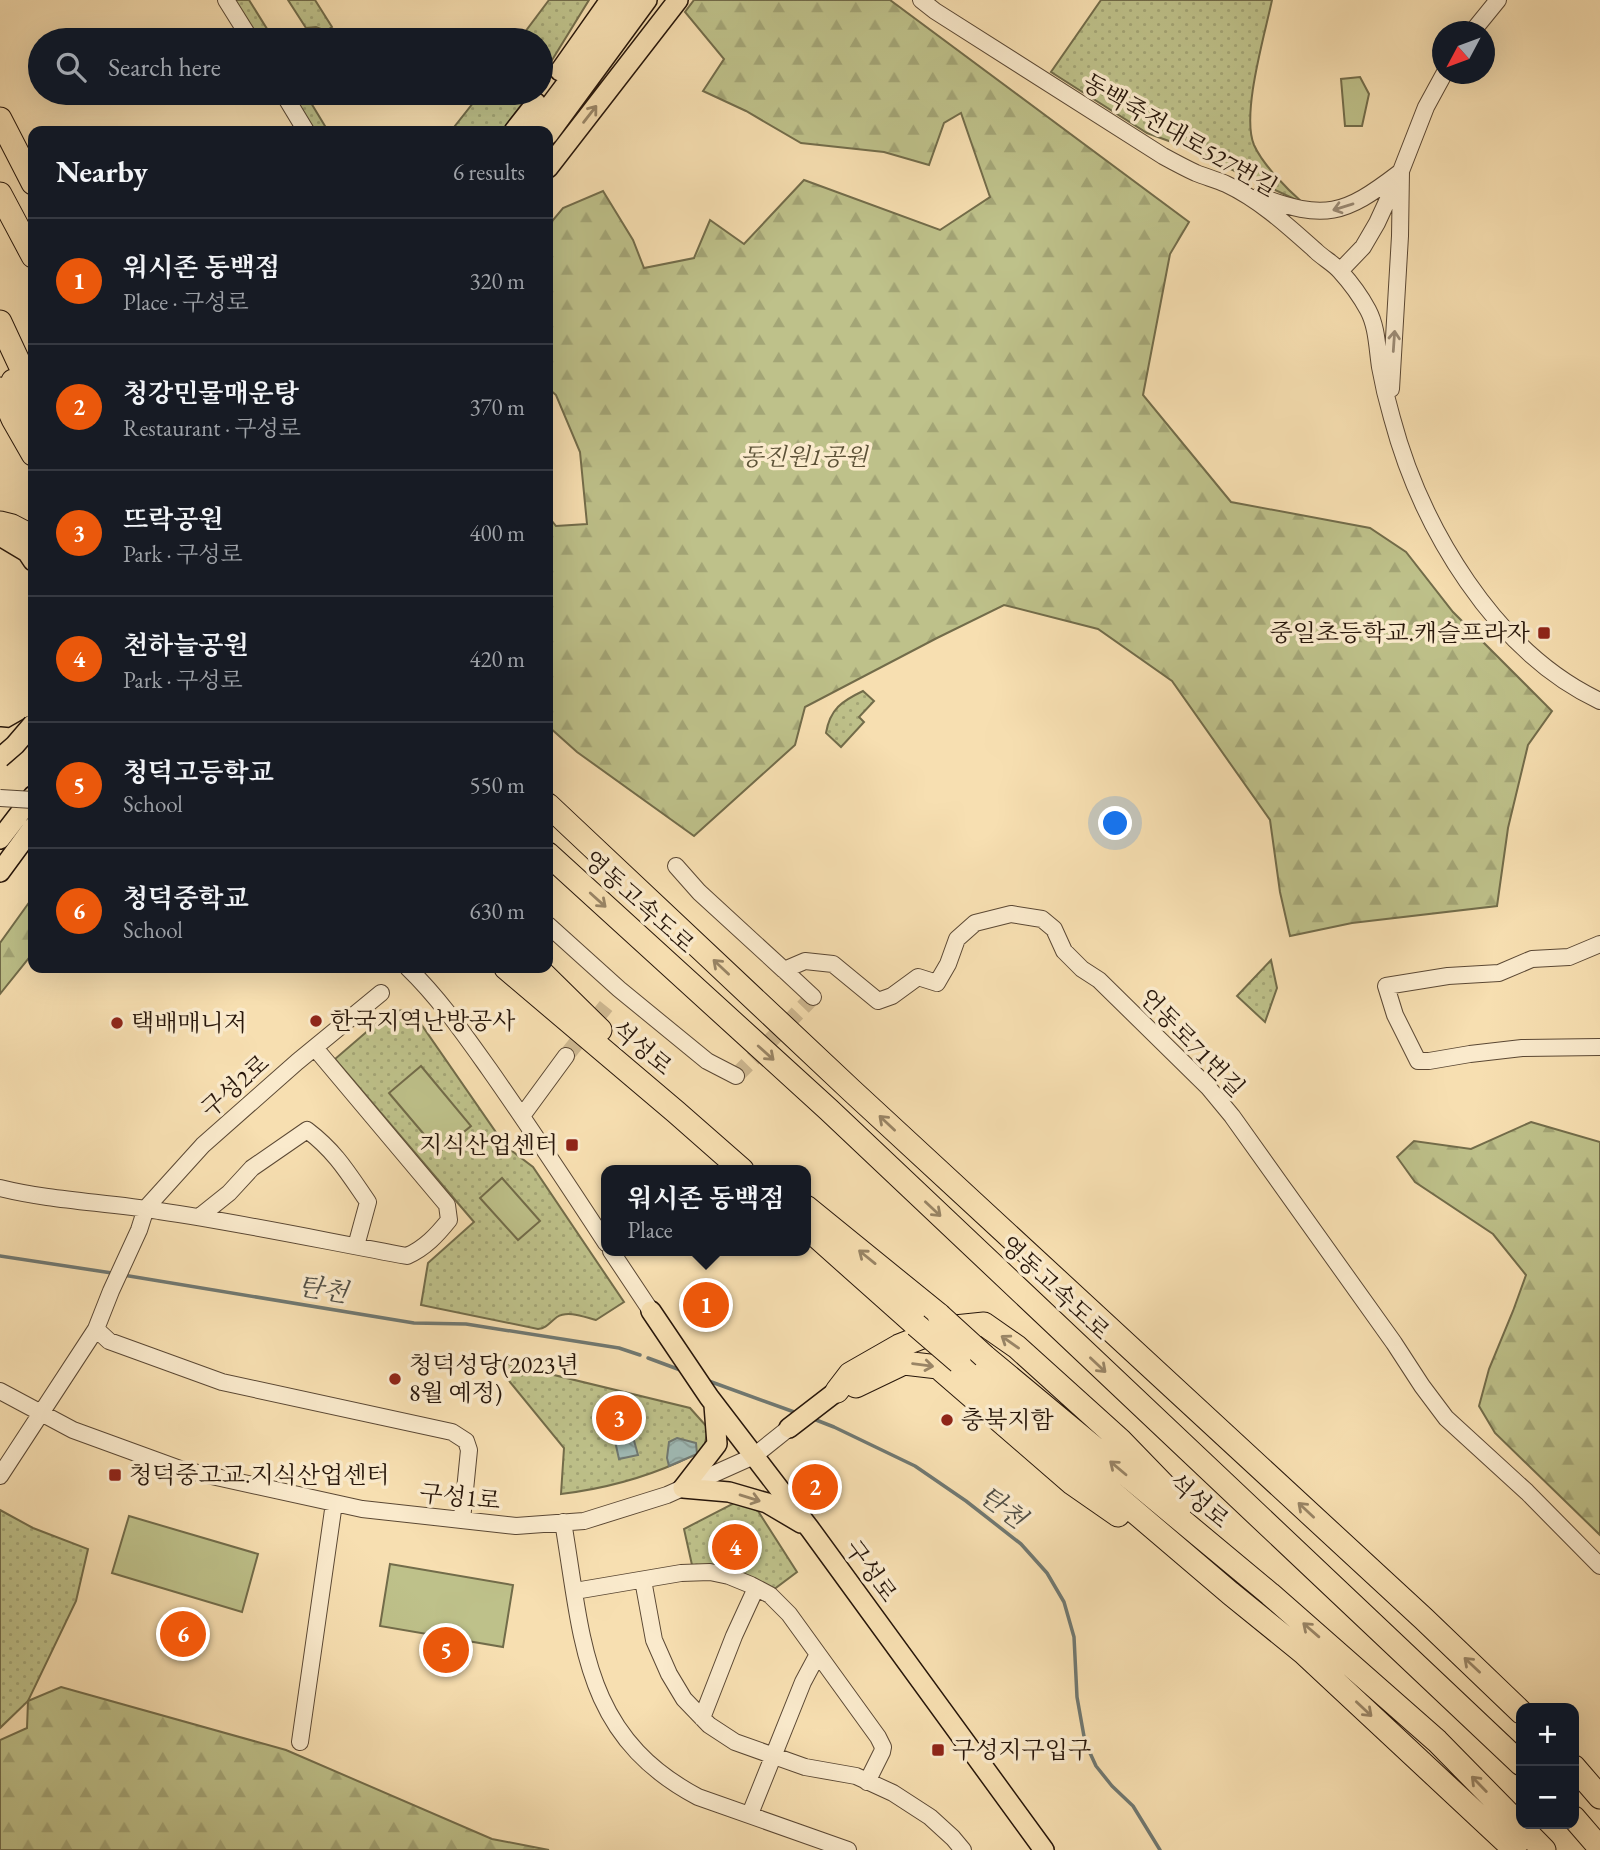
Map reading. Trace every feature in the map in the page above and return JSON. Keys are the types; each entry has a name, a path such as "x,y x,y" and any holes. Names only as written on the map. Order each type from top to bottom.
{"highway":[{"path":"0,102 22,163"},
{"path":"0,119 28,174"},
{"path":"0,194 28,247"},
{"path":"0,322 28,382"},
{"path":"0,353 28,412"},
{"path":"0,389 28,445"},
{"path":"0,523 28,534"},
{"name":"영동고속도로","path":"553,810 882,1119 1424,1619 1516,1708"},
{"name":"영동고속도로","path":"553,859 829,1110 1516,1759"},
{"name":"석성로","path":"512,973 736,1165"},
{"name":"석성로","path":"542,973 666,1095 754,1165"},
{"path":"550,973 666,1095"},
{"name":"석성로","path":"811,1211 939,1315 984,1356 1270,1594 1437,1741 1544,1850"},
{"name":"석성로","path":"811,1231 959,1362 1304,1653 1515,1850"},
{"path":"837,1391 850,1374 899,1346 945,1328 984,1324 1017,1348 1120,1440 1270,1594"},
{"path":"837,1391 860,1385 904,1363 938,1367 1072,1483 1230,1593"},
{"path":"1579,1774 1600,1797"},
{"path":"1579,1824 1600,1847"}],"main road":[{"path":"553,80 610,0"},
{"path":"553,102 629,0"},
{"path":"553,128 647,0"},
{"path":"553,162 678,0"},
{"path":"518,126 534,105"},
{"path":"535,126 550,105"},
{"path":"0,536 28,554"},
{"path":"0,737 10,738 28,728"},
{"path":"0,758 28,731"},
{"path":"0,839 28,804"},
{"path":"0,872 28,834"},
{"name":"구성로","path":"651,1311 711,1401 810,1528 1044,1850"},
{"path":"789,1428 837,1391"},
{"path":"684,1488 717,1444 711,1401"},
{"path":"684,1488 729,1492 767,1503 810,1528"}],"street":[{"path":"226,0 244,28"},
{"name":"동백죽전대로527번길","path":"921,0 1163,156 1195,173 1227,184 1264,206 1340,271 1372,319 1389,410 1409,470 1432,523 1450,555 1495,618 1542,664 1600,702"},
{"path":"1481,21 1498,0"},
{"path":"1340,271 1363,247 1401,172 1426,107 1439,84"},
{"path":"290,105 303,126"},
{"path":"1227,184 1287,207 1315,212 1341,209 1366,197 1401,172"},
{"path":"1389,410 1400,236 1401,172"},
{"path":"0,798 28,798"},
{"path":"676,866 699,892 813,997"},
{"name":"언동로71번길","path":"784,970 804,961 833,964 878,1001 892,996 918,977 937,983 948,964 957,939 975,923 1012,914 1042,919 1054,929 1064,951 1082,969 1099,980 1201,1080 1232,1116 1446,1418 1527,1492 1600,1566"},
{"path":"553,930 615,994 707,1061 736,1076"},
{"path":"1600,944 1569,957 1532,959 1499,973 1448,976 1386,986 1395,1015 1418,1060 1429,1061 1522,1048 1600,1047"},
{"path":"413,973 458,1025 601,1235"},
{"name":"구성2로","path":"96,1329 146,1209 203,1144 381,993"},
{"path":"0,1188 46,1198 199,1217 407,1256 419,1251 438,1235 449,1220 447,1205 315,1048"},
{"path":"522,1116 566,1056"},
{"path":"199,1217 229,1193 252,1168 307,1130 323,1143 348,1171 368,1202 356,1246"},
{"name":"구성로","path":"614,1256 651,1311"},
{"path":"0,1476 96,1329 109,1341 222,1382 452,1432 466,1441 469,1450 463,1520"},
{"name":"구성1로","path":"0,1391 73,1430 180,1469 362,1509 516,1525 584,1521 667,1495 754,1456 789,1428"},
{"path":"300,1742 334,1503"},
{"path":"563,1522 591,1674 602,1702 618,1730 648,1763 675,1785 698,1797 848,1850"},
{"path":"575,1591 681,1573 710,1572 729,1576 770,1595 789,1615 883,1746 867,1782"},
{"path":"643,1580 654,1640 669,1674 684,1699 709,1725 735,1742 804,1767 856,1776 893,1793 930,1817 963,1850"},
{"path":"702,1718 756,1588"},
{"path":"750,1814 803,1682 818,1654"}],"green space":[{"path":"232,0 249,0 266,28 250,28"},
{"path":"288,0 315,0 332,27 306,28"},
{"path":"549,0 589,0 553,58 553,28 528,28"},
{"name":"동진원1공원","path":"694,0 890,0 1189,222 1170,254 1143,395 1231,502 1370,528 1406,552 1453,612 1552,711 1528,745 1508,828 1497,906 1352,923 1290,936 1280,892 1270,820 1172,681 1098,629 1004,605 805,707 795,745 694,836 577,752 553,730 553,522 556,526 587,524 580,452 553,392 553,220 563,208 603,191 633,240 644,268 694,258 710,220 744,244 804,180 940,230 990,197 961,113 944,123 929,165 884,152 801,143 746,111 703,91 724,59 685,12"},
{"path":"1101,0 1272,0 1252,94 1251,131 1254,145 1263,161 1303,203 1177,144 1147,133 1051,72"},
{"path":"1360,77 1369,94 1362,126 1345,126 1341,79"},
{"path":"297,105 312,105 325,126 310,126"},
{"path":"472,105 521,105 506,126 455,126"},
{"path":"863,691 874,701 859,717 864,722 841,747 826,733 828,725 843,702"},
{"path":"28,904 28,959 0,994 0,943"},
{"path":"1271,960 1277,988 1265,1022 1237,996"},
{"path":"392,1010 412,1011 500,1138 533,1167 624,1302 596,1320 566,1314 538,1329 421,1305 428,1263 474,1222 335,1059"},
{"path":"421,1066 471,1126 439,1152 389,1093"},
{"path":"1531,1122 1600,1142 1600,1535 1495,1433 1479,1406 1489,1369 1526,1275 1493,1234 1415,1182 1397,1157 1414,1141 1471,1149"},
{"path":"502,1178 540,1221 518,1240 480,1198"},
{"path":"492,1360 690,1408 708,1428 704,1449 665,1468 636,1478 561,1494 564,1448"},
{"path":"738,1501 758,1511 797,1572 773,1590 735,1571 716,1566 692,1565 684,1529"},
{"path":"0,1510 33,1528 88,1549 76,1601 28,1701 0,1728"},
{"path":"129,1516 258,1554 242,1612 112,1573"},
{"path":"390,1564 513,1585 503,1647 380,1626"},
{"path":"61,1687 286,1750 492,1839 549,1850 0,1850 0,1740 27,1728 28,1701"}],"water":[{"path":"633,1437 638,1455 619,1459 615,1441"},
{"path":"677,1438 696,1443 697,1454 669,1466 669,1442"}],"waterway":[{"name":"탄천","path":"0,1256 112,1273"},
{"name":"탄천","path":"123,1275 414,1323 466,1324 619,1348 640,1355"},
{"name":"탄천","path":"648,1358 683,1371"},
{"name":"탄천","path":"706,1380 797,1413"},
{"name":"탄천","path":"811,1418 915,1466 1021,1544 1047,1573 1064,1602 1074,1637 1077,1697 1085,1742 1096,1766 1133,1806 1160,1850"}],"tunnel":[{"path":"736,1076 813,997"},
{"path":"566,1056 611,1000"}],"place":[{"name":"중일초등학교.캐슬프라자","path":"1544,633"},
{"name":"한국지역난방공사","path":"316,1021"},
{"name":"택배매니저","path":"117,1023"},
{"name":"지식산업센터","path":"572,1145"},
{"name":"워시존 동백점","path":"706,1305"},
{"name":"청덕성당(2023년 8월 예정)","path":"395,1379"},
{"name":"뜨락공원","path":"619,1418"},
{"name":"충북지함","path":"947,1420"},
{"name":"청덕중고교.지식산업센터","path":"115,1475"},
{"name":"청강민물매운탕","path":"815,1487"},
{"name":"천하늘공원","path":"735,1547"},
{"name":"청덕중학교","path":"183,1634"},
{"name":"청덕고등학교","path":"446,1650"},
{"name":"구성지구입구","path":"938,1750"}]}
